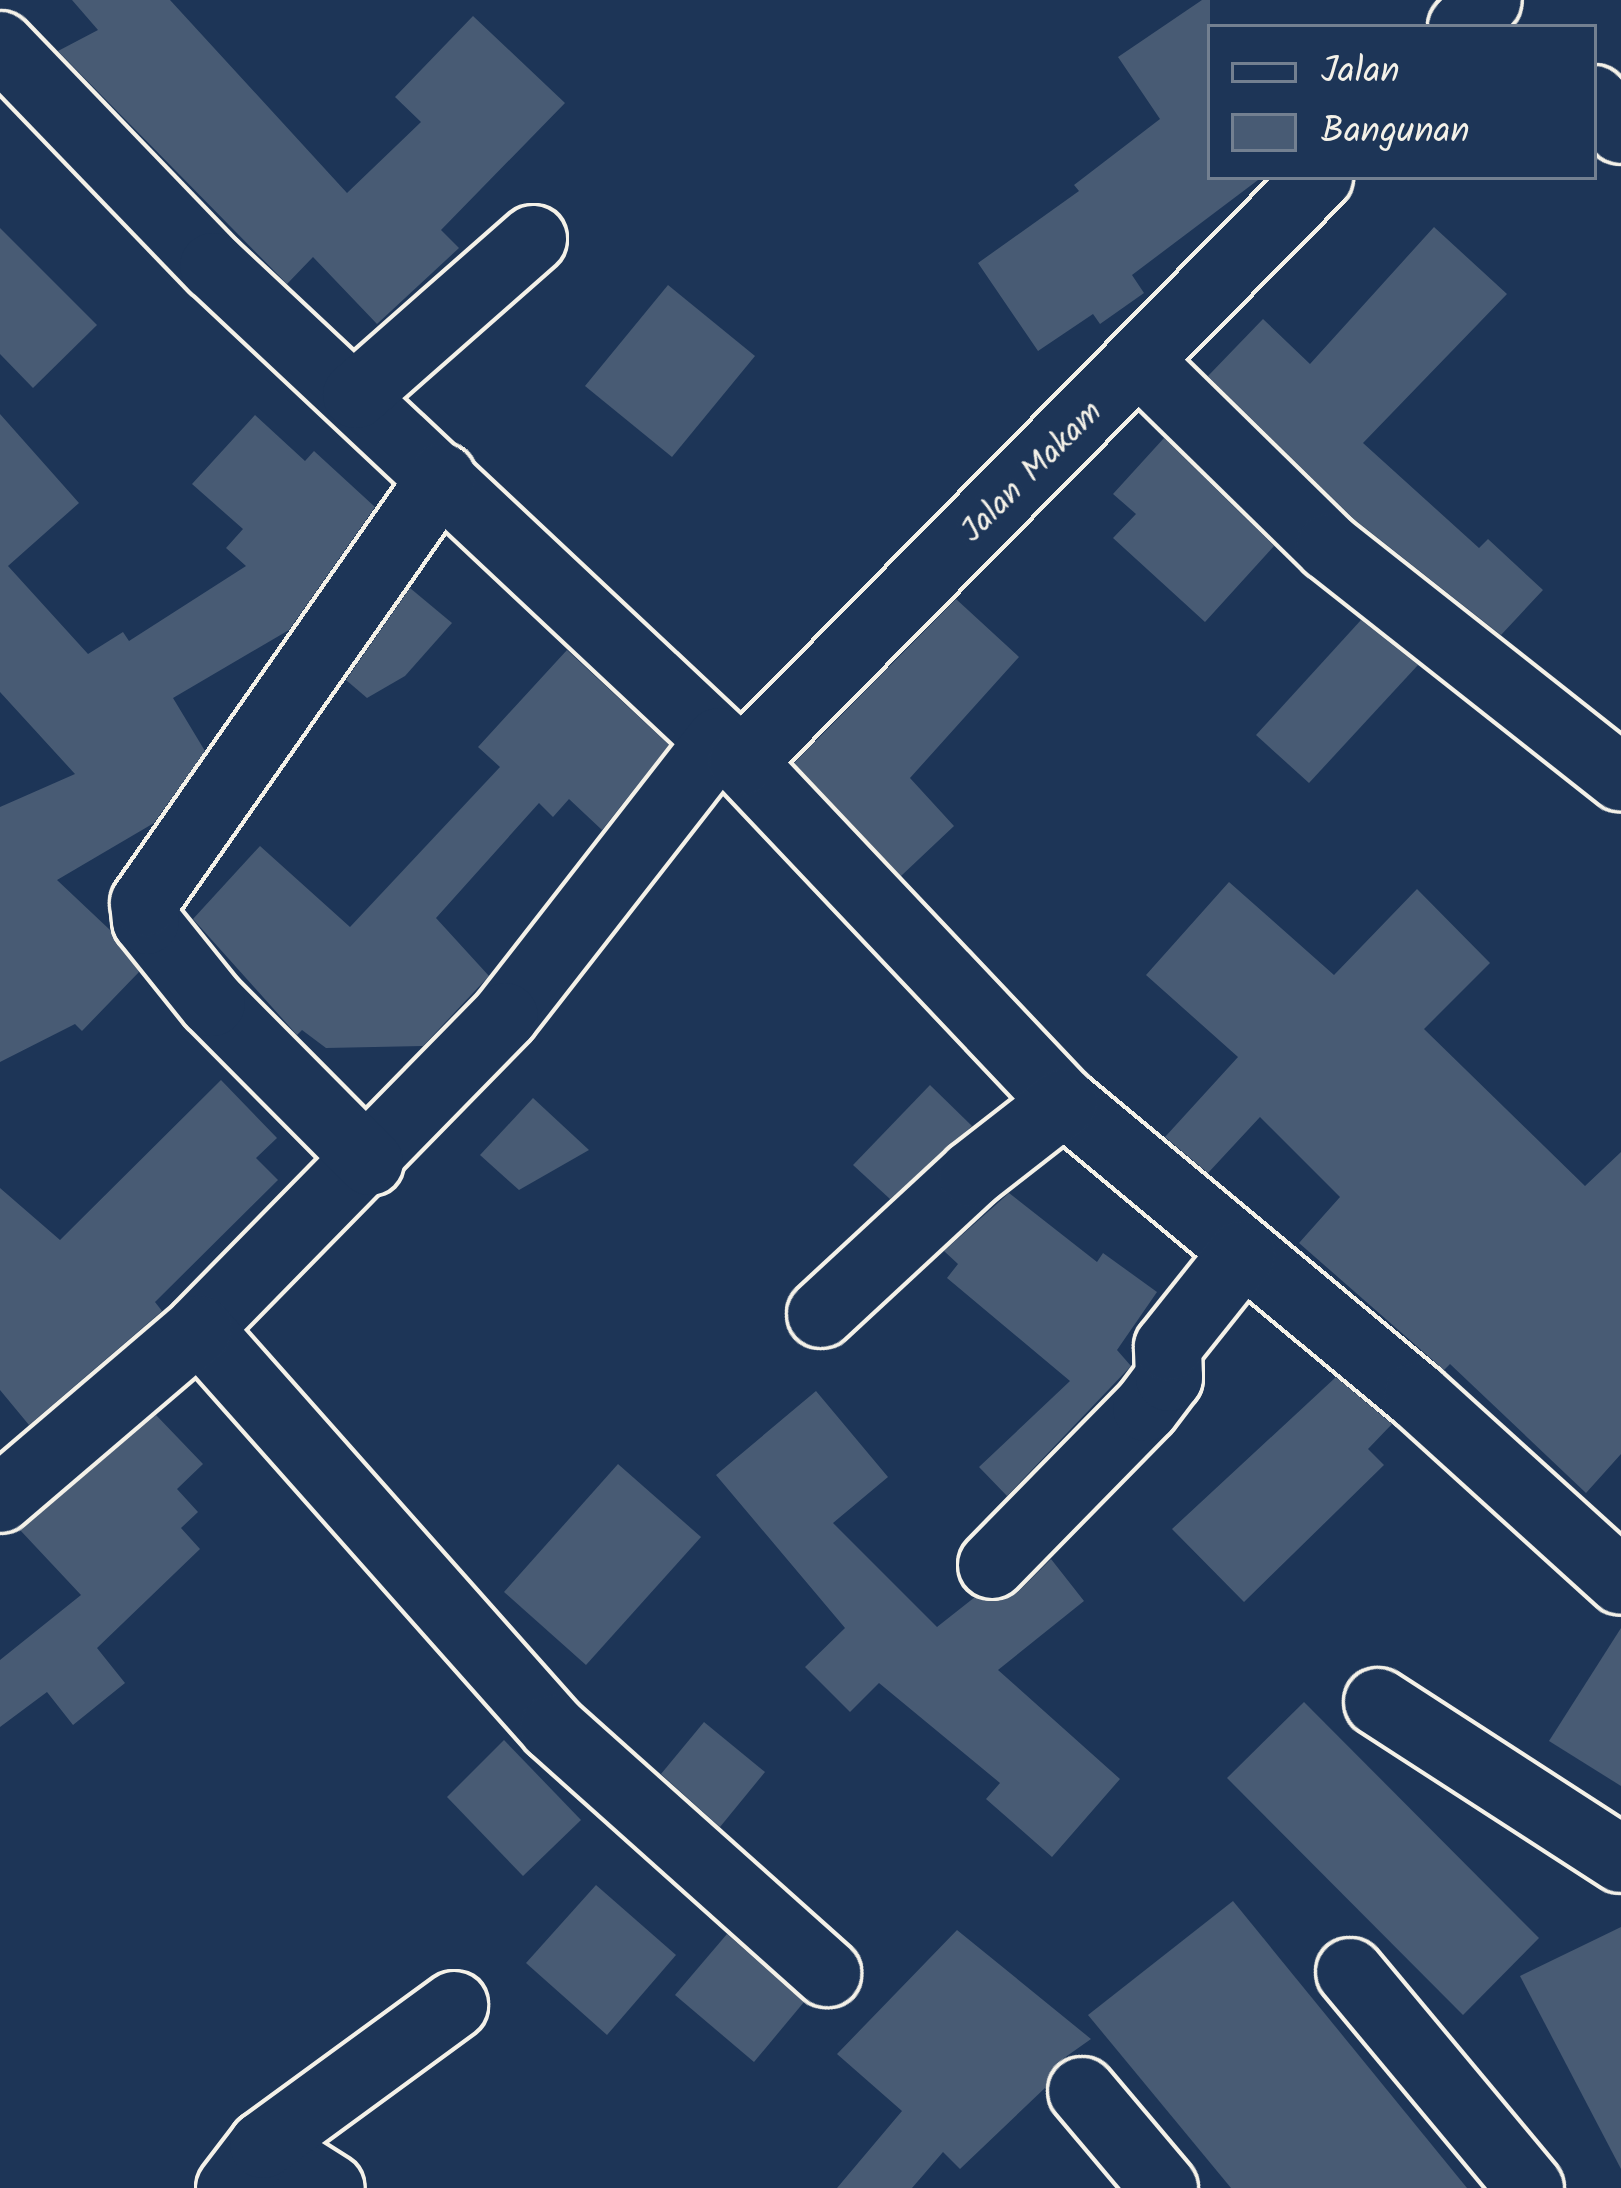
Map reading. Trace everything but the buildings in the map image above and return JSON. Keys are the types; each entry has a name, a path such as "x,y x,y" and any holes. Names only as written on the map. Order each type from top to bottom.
{"street":[{"path":"0,24 33,0"},
{"path":"1465,24 1488,0"},
{"path":"0,45 213,266 356,395 731,752 1064,1102 1417,1396 1621,1582"},
{"path":"1597,102 1621,130"},
{"name":"Jalan Makam","path":"0,1499 199,1330 370,1162 505,1016 731,752 1141,363 1316,180"},
{"path":"356,395 533,238"},
{"path":"1141,363 1330,547 1621,778"},
{"path":"370,1162 212,1003 146,921 144,904 442,477"},
{"path":"821,1314 1064,1102"},
{"path":"992,1564 1146,1408 1169,1378 1168,1347 1242,1254"},
{"path":"199,1330 553,1728 827,1972"},
{"path":"1378,1702 1621,1859"},
{"path":"1350,1972 1530,2188"},
{"path":"246,2166 454,2005"},
{"path":"1082,2091 1164,2188"},
{"path":"246,2166 331,2188"}]}
